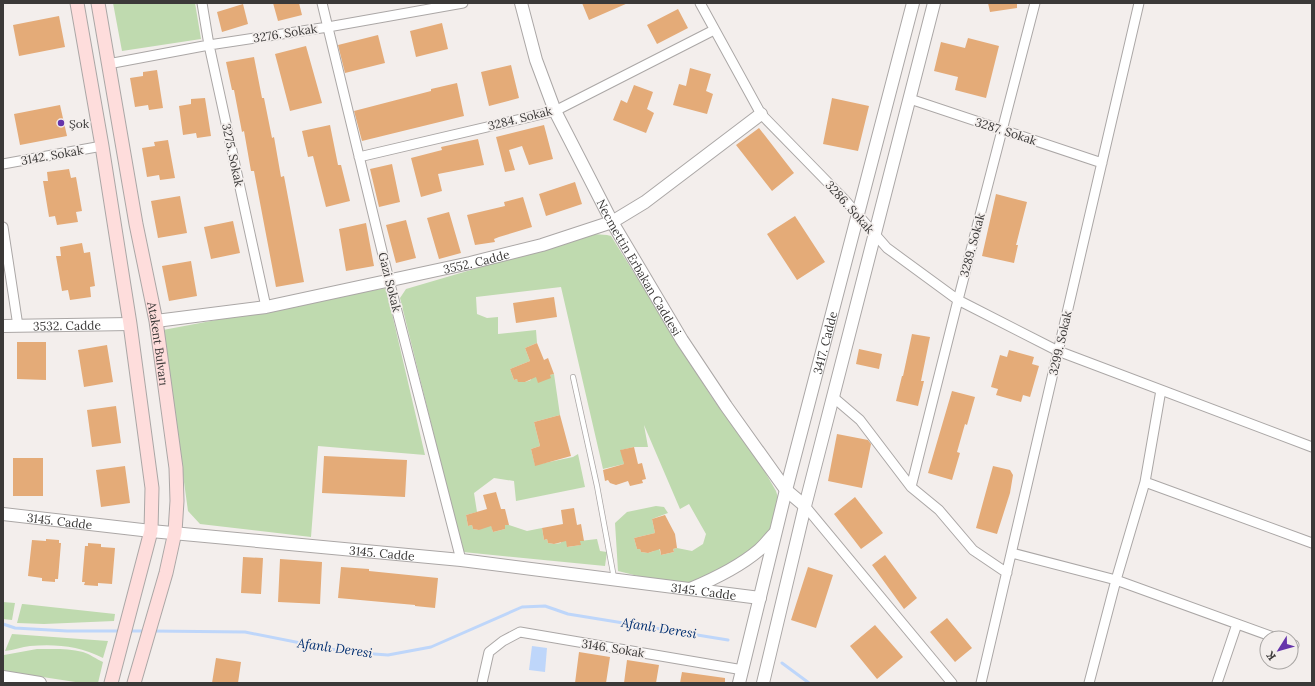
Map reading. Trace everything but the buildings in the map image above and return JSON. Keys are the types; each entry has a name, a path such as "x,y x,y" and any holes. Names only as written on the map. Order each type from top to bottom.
{"main road":[{"name":"Atakent Bulvarı","path":"77,3 102,146 130,324 152,488 151,531 111,683"},
{"name":"Atakent Bulvarı","path":"98,3 136,224 156,322 176,468 177,501 175,532 166,573 134,683"}],"street":[{"name":"3275. Sokak","path":"202,3 209,45 266,307"},
{"name":"Gazi Sokak","path":"322,3 389,280 461,560"},
{"name":"3276. Sokak","path":"108,64 209,45 328,26 411,7 462,3"},
{"name":"Necmettin Erbakan Caddesi","path":"521,3 536,60 555,111 612,222 682,340 726,406 786,490 805,506"},
{"name":"3286. Sokak","path":"700,3 762,114 845,200 887,248 958,300 1058,351 1312,447"},
{"name":"3417. Cadde","path":"740,683 775,533 913,3"},
{"name":"3417. Cadde","path":"763,683 805,506 934,3"},
{"name":"3289. Sokak","path":"911,488 1035,3"},
{"name":"3299. Sokak","path":"981,683 1139,3"},
{"name":"3284. Sokak","path":"359,157 555,111 714,30"},
{"name":"3287. Sokak","path":"910,99 1102,163"},
{"name":"3552. Cadde","path":"156,322 266,307 470,263 542,245 612,222 645,202 762,114"},
{"name":"3142. Sokak","path":"3,164 102,146"},
{"path":"3,227 18,326"},
{"name":"3532. Cadde","path":"3,326 130,324"},
{"path":"1089,683 1116,580 1145,482 1161,390"},
{"path":"833,397 860,420 911,488 939,510 972,550 1007,572"},
{"path":"1145,482 1312,543"},
{"path":"805,506 952,683"},
{"name":"3145. Cadde","path":"3,514 151,531 175,532 461,560 760,598"},
{"path":"690,589 712,580 739,564 759,550 775,533"},
{"path":"1012,553 1116,580 1259,632"},
{"path":"1217,683 1237,624"},
{"name":"3146. Sokak","path":"482,683 489,652 503,641 520,632 743,670"},
{"path":"3,677 40,683"}],"lane":[{"path":"573,377 598,486 614,580"}],"green space":[{"path":"113,3 195,3 201,39 122,51"},
{"path":"593,234 611,236 711,396 761,465 776,491 780,504 773,531 757,548 695,584 642,577 618,571 615,523 627,512 656,506 664,507 668,513 652,519 655,533 634,538 637,549 640,549 641,552 648,553 654,551 658,544 661,555 674,552 673,549 677,548 692,551 703,544 706,534 689,504 680,509 644,425 648,447 634,447 621,450 624,464 603,469 561,287 476,297 477,314 487,318 498,317 498,334 536,330 537,343 525,348 530,361 510,369 514,380 517,379 519,382 531,380 529,374 554,374 560,415 534,422 540,446 531,449 535,465 573,457 578,454 585,487 516,501 514,481 494,478 474,493 477,512 466,515 468,526 472,525 473,529 479,530 490,521 493,532 505,529 505,525 527,531 542,528 544,540 547,539 548,543 561,543 560,537 565,536 568,547 580,545 580,541 597,539 600,551 607,552 605,566 463,552 400,298 406,289"},
{"path":"386,288 425,455 318,446 311,537 200,524 188,511 163,330"},
{"path":"3,602 15,603 12,620 3,619"},
{"path":"22,604 115,614 114,621 44,624 17,623"},
{"path":"12,634 108,641 103,658 76,648 49,645 30,646 5,651"},
{"path":"37,649 60,649 83,652 103,662 98,683 82,683 3,671 4,655"}],"water":[{"path":"532,646 547,648 545,672 529,670"}],"waterway":[{"name":"Afanlı Deresi","path":"152,631 245,632 346,652 388,655 431,647 522,607 545,606 568,614 728,640"},
{"name":"Afanlı Deresi","path":"3,624 15,628 67,631 121,631"},
{"name":"Afanlı Deresi","path":"128,631 145,631"},
{"name":"Afanlı Deresi","path":"782,663 809,683"}],"place":[{"name":"Şok","path":"61,123"}]}
